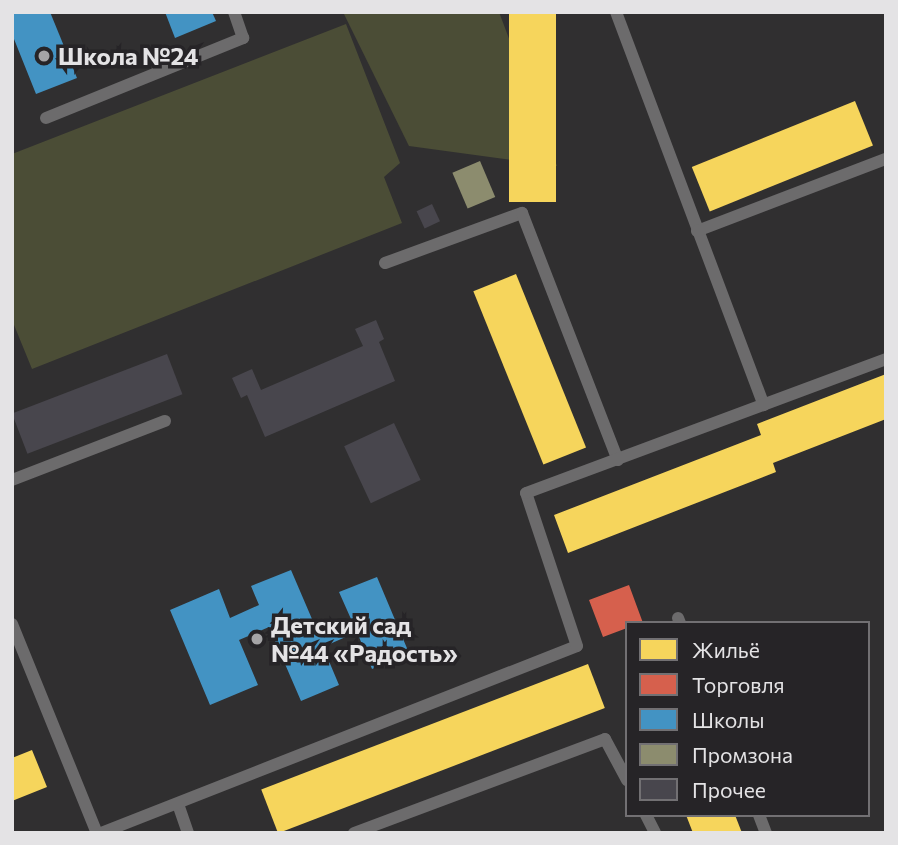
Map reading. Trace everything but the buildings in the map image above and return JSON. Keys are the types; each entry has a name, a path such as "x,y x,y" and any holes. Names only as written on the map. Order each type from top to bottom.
{"lane":[{"path":"46,118 243,38 234,12"},
{"path":"616,12 764,405"},
{"path":"697,231 886,159"},
{"path":"385,263 522,213 618,460"},
{"path":"12,624 99,833 578,646 526,493 886,359"},
{"path":"12,480 165,421"},
{"path":"354,833 605,739 625,776"},
{"path":"178,804 188,833"},
{"path":"647,817 655,833"}],"green space":[{"path":"343,12 499,12 557,166 409,146"},
{"path":"346,24 400,163 384,177 402,223 32,369 12,320 12,154"}],"place":[{"name":"Школа №24","path":"44,56"},
{"name":"Детский сад №44 «Радость»","path":"257,639"}]}
